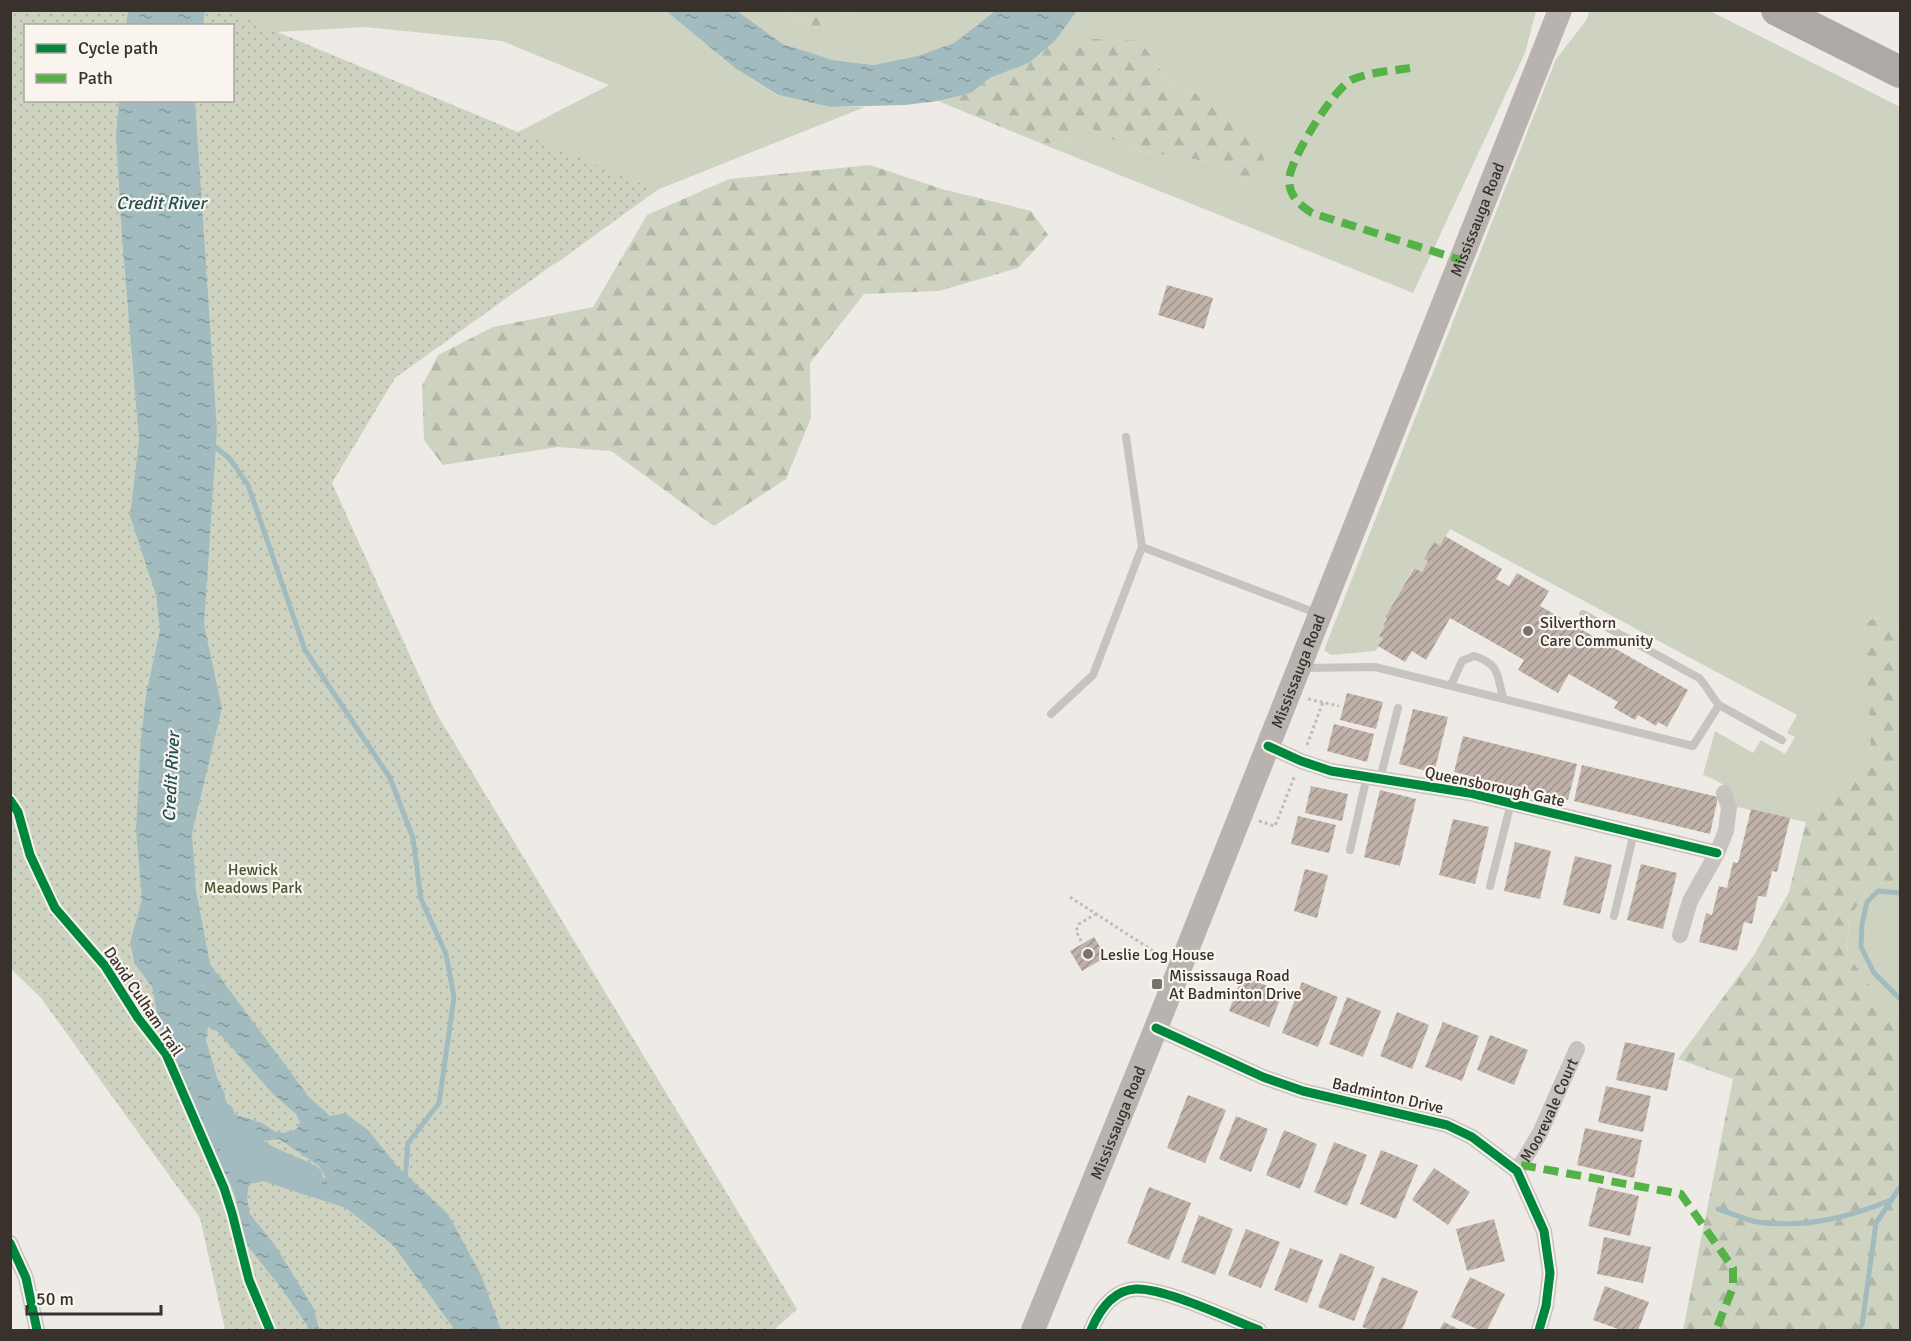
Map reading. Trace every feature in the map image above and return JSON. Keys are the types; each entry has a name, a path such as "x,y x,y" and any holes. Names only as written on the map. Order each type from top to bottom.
{"highway":[{"path":"1777,10 1900,72"}],"main road":[{"name":"Mississauga Road","path":"1033,1330 1156,1028 1560,10"}],"street":[{"name":"Queensborough Gate","path":"1268,746 1330,771 1469,793 1717,853"},
{"path":"1680,935 1690,900 1717,853 1728,819 1729,807 1724,793"},
{"name":"Badminton Drive","path":"1156,1028 1263,1077 1303,1091 1447,1125 1472,1137 1517,1171 1544,1231 1550,1273 1546,1306 1539,1330"},
{"name":"Moorevale Court","path":"1517,1171 1540,1133 1577,1049"},
{"path":"10,1243 26,1278 37,1330"},
{"path":"1091,1330 1106,1303 1136,1289 1165,1294 1259,1330"}],"lane":[{"path":"1052,714 1093,675 1142,547 1126,438"},
{"path":"1142,547 1320,615"},
{"path":"1583,614 1699,678 1707,685 1719,705 1782,740"},
{"path":"1450,685 1462,661 1474,656 1488,660 1496,670 1503,698"},
{"path":"1299,669 1375,667 1693,746 1719,705"},
{"path":"1350,850 1398,708"},
{"path":"1491,886 1511,803"},
{"path":"1614,916 1634,833"}],"path":[{"path":"1301,697 1339,706"},
{"path":"1304,753 1323,702"},
{"path":"1253,820 1275,826 1297,771"},
{"path":"1070,897 1165,959"},
{"path":"1081,941 1076,931 1079,924 1096,914"}],"green space":[{"path":"205,10 666,11 735,68 777,95 830,107 865,107 657,190 554,265 574,241 285,253 609,85 502,41 365,27 260,33 234,26 234,24 203,24"},
{"name":"Hewick Meadows Park","path":"10,11 227,11 657,190 395,378 332,483 435,711 797,1309 774,1330 225,1330 200,1218 41,998 11,969"},
{"path":"737,11 783,11 815,28 856,11 995,11 954,43 917,56 873,65 833,60 783,44"},
{"path":"783,11 856,11 815,28"},
{"path":"1077,11 1536,11 1525,53 1413,293 1040,143 1057,144 1092,129 1136,151 1220,163 1252,185 1213,100 1170,84 1140,40 1055,41"},
{"path":"1590,11 1710,11 1900,107 1900,632 1876,618 1866,622 1871,755 1806,822 1737,807 1729,790 1703,775 1715,731 1753,753 1761,740 1785,754 1795,737 1787,733 1797,715 1450,529 1440,546 1434,542 1425,559 1428,561 1422,572 1413,568 1386,618 1383,625 1385,626 1379,636 1383,638 1376,651 1331,655 1324,650 1556,59 1585,22"},
{"path":"1140,40 1170,84 1213,100 1249,125 1268,168 1252,185 1220,163 1136,151 1092,129 1057,144 1040,143 938,101 971,93 990,78 1029,63 1055,41"},
{"path":"870,165 942,189 1031,211 1048,235 1018,268 939,291 864,294 810,363 811,418 786,479 714,526 611,451 558,447 443,465 424,440 422,386 438,355 493,327 593,307 647,215 729,179"},
{"path":"1876,618 1900,632 1900,881 1870,885 1849,919 1847,954 1881,1000 1900,1011 1900,1330 1683,1330 1733,1079 1678,1059 1754,955 1789,892 1806,822 1871,755 1865,622"},
{"path":"1900,881 1900,1011 1881,1000 1847,954 1849,919 1870,885"}],"water":[{"path":"128,10 205,11 203,24 126,24"},
{"path":"666,11 737,11 783,44 833,60 873,65 917,56 954,43 995,11 1077,11 1055,41 1029,63 990,78 971,93 938,101 905,105 830,107 778,95 735,68"},
{"name":"Credit River","path":"119,102 195,102 217,430 204,625 222,708 192,833 196,891 210,964 309,1097 330,1116 345,1113 368,1130 397,1166 448,1214 482,1277 501,1330 455,1330 393,1245 346,1208 263,1181 249,1184 247,1198 250,1214 275,1245 314,1309 319,1330 308,1330 307,1325 282,1289 247,1245 234,1193 161,1033 152,987 135,964 130,943 142,899 136,830 141,738 146,695 160,630 156,595 130,516 139,440 116,135","holes":["208,1027 218,1032 273,1094 296,1114 300,1122 297,1129 283,1133 274,1131 262,1123 234,1114 225,1103 225,1094 217,1078 206,1040","279,1139 319,1166 326,1178 309,1175 288,1164 284,1167 273,1162 254,1163 240,1150 249,1150 263,1146 264,1141"]}],"building":[{"path":"1167,285 1213,298 1204,329 1158,315"},
{"name":"Silverthorn Care Community","path":"1445,536 1502,569 1496,579 1509,586 1517,573 1549,591 1540,606 1688,690 1667,727 1658,722 1656,726 1638,715 1635,720 1614,708 1618,702 1569,674 1558,693 1518,670 1524,660 1450,618 1426,660 1412,651 1405,662 1378,646 1383,638 1379,636 1385,626 1383,625 1387,619 1385,618 1414,568 1422,572 1428,561 1424,559 1434,542 1440,546"},
{"path":"1347,693 1383,702 1376,729 1340,720"},
{"path":"1413,709 1448,717 1434,773 1399,764"},
{"path":"1334,724 1374,734 1367,762 1327,751"},
{"path":"1463,736 1577,764 1568,800 1454,772"},
{"path":"1582,765 1718,797 1710,834 1574,801"},
{"path":"1311,786 1348,794 1342,821 1305,813"},
{"path":"1380,790 1416,799 1400,866 1364,857"},
{"path":"1751,809 1790,818 1777,872 1772,871 1766,897 1758,896 1752,924 1744,922 1737,951 1699,942 1706,913 1712,915 1719,886 1727,888 1733,862 1738,863"},
{"path":"1298,816 1336,825 1329,853 1291,844"},
{"path":"1453,819 1489,827 1475,884 1439,875"},
{"path":"1515,842 1551,851 1540,899 1504,891"},
{"path":"1575,856 1612,865 1600,914 1563,905"},
{"path":"1641,864 1677,873 1663,929 1627,920"},
{"path":"1305,869 1328,875 1317,918 1294,911"},
{"name":"Leslie Log House","path":"1094,937 1106,957 1082,971 1070,951"},
{"path":"1242,976 1283,992 1269,1027 1229,1011"},
{"path":"1302,982 1338,997 1318,1047 1282,1033"},
{"path":"1347,997 1381,1011 1363,1057 1329,1044"},
{"path":"1397,1012 1429,1025 1412,1069 1380,1056"},
{"path":"1443,1022 1479,1036 1462,1081 1425,1067"},
{"path":"1490,1035 1528,1050 1514,1085 1477,1070"},
{"path":"1625,1042 1675,1053 1667,1091 1616,1080"},
{"path":"1606,1086 1651,1096 1643,1132 1598,1122"},
{"path":"1188,1095 1226,1110 1205,1163 1167,1148"},
{"path":"1236,1116 1268,1129 1251,1172 1219,1159"},
{"path":"1585,1128 1642,1140 1634,1178 1577,1165"},
{"path":"1284,1130 1317,1144 1300,1189 1266,1175"},
{"path":"1334,1142 1367,1155 1347,1206 1314,1192"},
{"path":"1381,1150 1418,1165 1396,1219 1360,1204"},
{"path":"1434,1168 1470,1192 1448,1225 1412,1200"},
{"path":"1149,1187 1191,1203 1169,1260 1127,1243"},
{"path":"1598,1187 1639,1196 1630,1236 1588,1226"},
{"path":"1199,1215 1233,1229 1215,1275 1181,1262"},
{"path":"1494,1219 1505,1261 1467,1271 1456,1229"},
{"path":"1246,1229 1280,1242 1261,1288 1228,1275"},
{"path":"1604,1237 1651,1247 1643,1283 1597,1274"},
{"path":"1290,1248 1323,1260 1307,1303 1274,1290"},
{"path":"1340,1253 1375,1267 1354,1321 1318,1307"},
{"path":"1382,1277 1418,1291 1402,1330 1371,1330 1362,1327"},
{"path":"1470,1277 1505,1294 1487,1330 1479,1330 1451,1317"},
{"path":"1605,1286 1649,1302 1638,1330 1621,1330 1593,1320"},
{"path":"1444,1322 1460,1330 1439,1330"}],"waterway":[{"path":"210,443 229,458 248,485 305,650 390,778 413,838 421,899 446,954 454,997 439,1103 408,1143 405,1180"},
{"path":"1900,893 1878,891 1867,902 1862,924 1861,947 1874,973 1900,999"},
{"name":"Credit River","path":"219,1117 224,1129 243,1148 307,1179"},
{"path":"1858,1330 1862,1325 1876,1223 1900,1187"},
{"path":"1718,1209 1758,1222 1793,1224 1826,1220 1859,1212 1891,1200"}],"marked path":[{"path":"1410,68 1365,75 1343,86 1313,126 1296,158 1289,181 1291,192 1296,200 1312,213 1461,260"},
{"path":"1521,1165 1681,1194 1733,1268 1733,1287 1716,1330"}],"cycle path":[{"path":"1268,746 1331,771 1469,793 1717,853"},
{"name":"David Culham Trail","path":"10,800 18,812 30,855 55,908 105,966 138,1018 166,1054 224,1188 249,1280 270,1330"},
{"path":"1156,1028 1263,1077 1303,1091 1447,1125 1472,1137 1517,1171 1544,1231 1550,1273 1546,1306 1539,1330"},
{"path":"10,1243 26,1278 37,1330"},
{"path":"1091,1330 1098,1316 1114,1297 1136,1289 1163,1293 1259,1330"}],"place":[{"name":"Silverthorn Care Community","path":"1528,631"},
{"name":"Leslie Log House","path":"1088,954"},
{"name":"Mississauga Road At Badminton Drive","path":"1157,984"}]}
